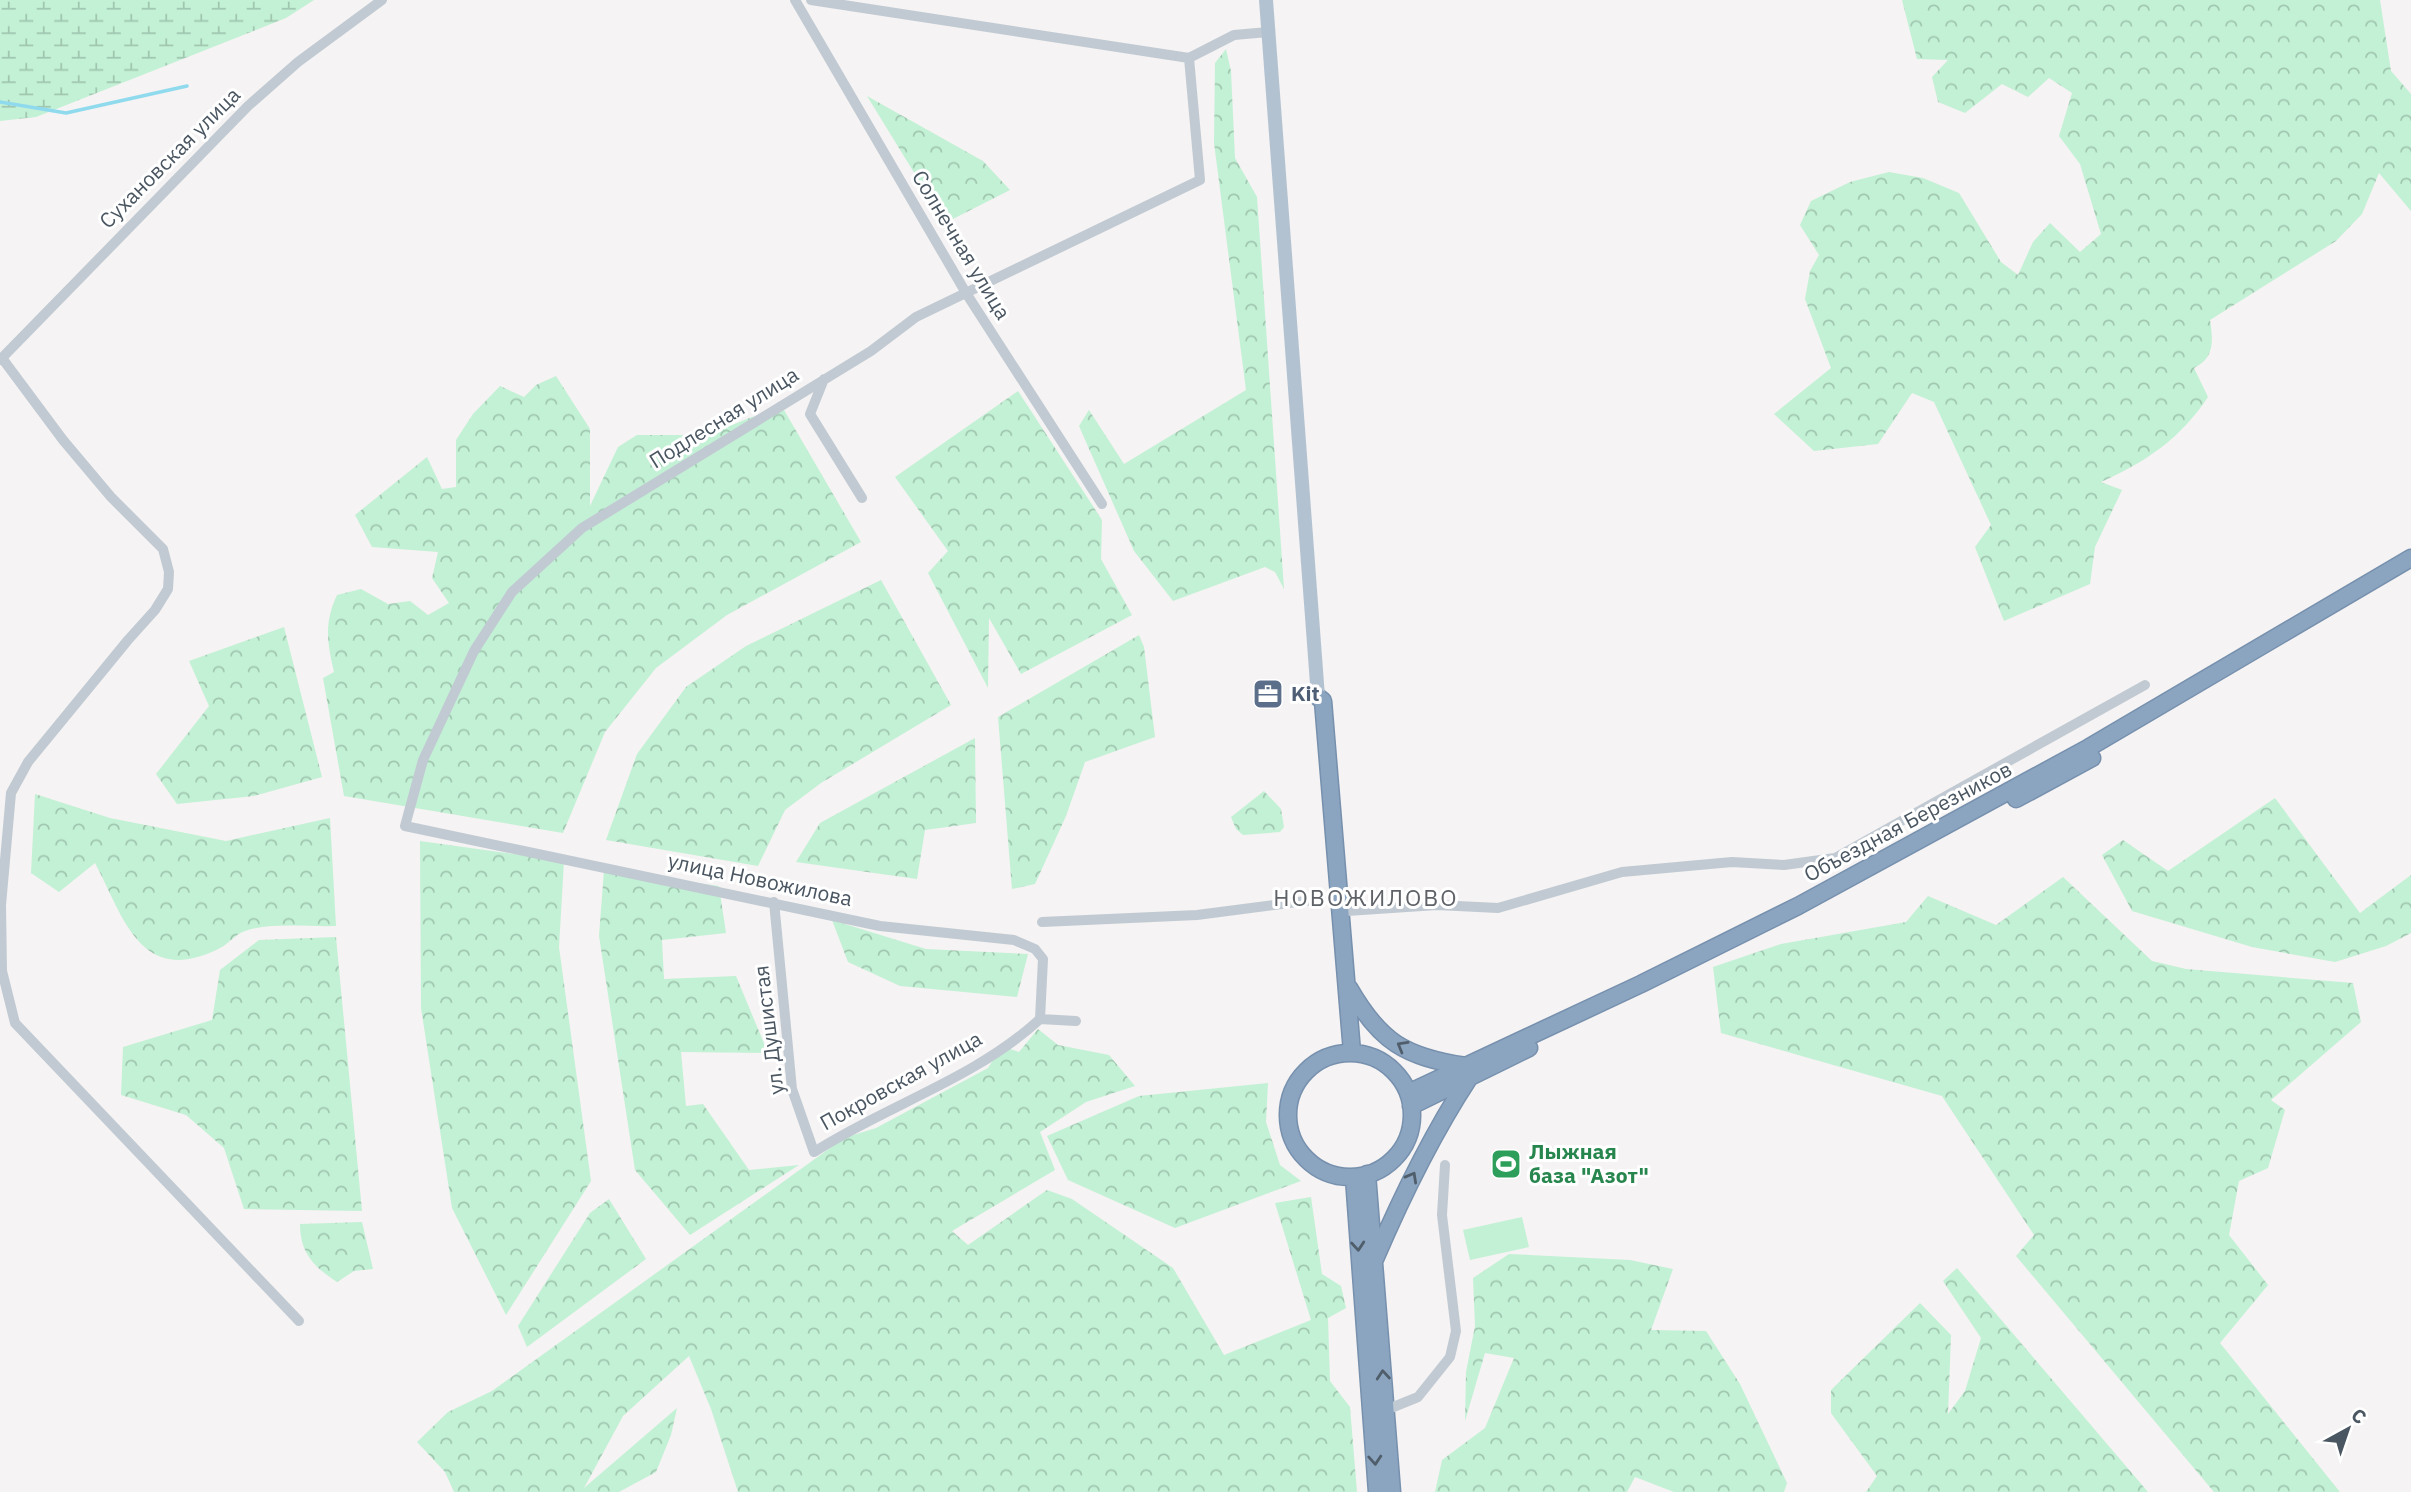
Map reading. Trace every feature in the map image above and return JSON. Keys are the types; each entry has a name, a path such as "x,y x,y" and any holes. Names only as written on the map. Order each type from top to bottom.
{"highway":[{"name":"Объездная Березников","path":"1468,1071 1798,906 2088,748 2411,558"},
{"name":"Объездная Березников","path":"1410,1099 1819,904 2067,772 2411,568"},
{"path":"1318,696 1323,701 1346,984 1348,1053"},
{"path":"1318,696 1348,1053"},
{"path":"1346,984 1368,1021 1399,1046 1432,1061 1468,1071 1402,1194 1374,1262"},
{"path":"1348,1053 1383,1062 1398,1075 1410,1099 1409,1133 1400,1152 1385,1166 1361,1176 1326,1172 1309,1161 1296,1145 1288,1116 1291,1096 1300,1077 1324,1058 1348,1053"},
{"path":"1361,1176 1374,1262 1392,1492"},
{"path":"1361,1176 1377,1492"}],"main road":[{"path":"1266,0 1318,696"}],"street":[{"name":"Сухановская улица","path":"1,359 248,106 298,62 382,0"},
{"name":"Солнечная улица","path":"795,0 966,293 1102,504"},
{"path":"811,0 1189,58 1234,35 1268,32"},
{"name":"Подлесная улица","path":"405,826 423,760 474,651 512,592 582,528 871,352 916,317 1200,180 1189,58"},
{"path":"1,359 79,459 163,549 169,572 168,589 155,610 128,639 29,762 11,793 1,905 2,971 15,1023 299,1321"},
{"path":"824,379 810,414 862,498"},
{"path":"1347,911 1437,905 1498,908 1622,872 1732,862 1784,865 1835,858 2145,685"},
{"name":"улица Новожилова","path":"405,826 880,926 1014,940 1035,949 1043,959 1040,1019"},
{"path":"1042,922 1197,915 1321,899"},
{"name":"ул. Душистая","path":"774,902 792,1089 814,1152"},
{"path":"1040,1019 1076,1021"},
{"name":"Покровская улица","path":"814,1152 912,1102 1022,1035 1040,1019"},
{"path":"1386,1409 1418,1397 1450,1357 1456,1331 1442,1215 1445,1165"}],"green space":[{"path":"0,0 314,0 286,18 36,117 0,121"},
{"path":"1902,0 2380,0 2391,71 2411,94 2411,211 2379,173 2362,214 2336,241 2210,320 2212,341 2209,354 2194,368 2208,397 2174,437 2148,457 2101,482 2122,490 2095,547 2090,584 2004,621 1975,547 1991,525 1934,402 1912,393 1878,444 1814,451 1774,414 1831,368 1805,299 1810,271 1819,255 1800,225 1811,201 1850,182 1889,172 1923,178 1959,193 2001,262 2018,275 2033,242 2050,223 2080,252 2101,234 2080,164 2059,136 2072,93 2049,78 2028,97 2002,84 1965,113 1938,102 1932,77 1948,60 1917,59"},
{"path":"1226,49 1231,71 1235,158 1257,197 1284,589 1275,572 1265,567 1173,601 1134,551 1079,426 1089,410 1124,464 1246,390 1214,143 1215,63"},
{"path":"867,96 983,161 1010,190 945,223"},
{"path":"556,376 590,429 590,506 618,447 637,435 707,435 752,417 784,410 861,542 727,615 656,668 605,732 563,833 344,796 323,678 334,672 328,624 337,595 361,589 388,604 410,601 428,615 449,603 432,578 438,552 372,547 355,515 427,457 442,489 456,487 456,440 473,414 500,386 524,397 536,385"},
{"path":"1018,391 1102,520 1101,559 1132,615 1021,674 989,618 988,688 928,573 948,551 895,477"},
{"path":"881,580 951,705 821,783 785,810 758,866 606,840 637,754 686,687 746,646"},
{"path":"284,627 322,777 254,796 177,804 156,774 209,706 189,661"},
{"path":"1139,635 1144,647 1155,737 1085,762 1066,816 1035,884 1012,889 998,717"},
{"path":"975,738 976,823 925,830 917,879 796,862 820,823"},
{"path":"1264,791 1281,809 1284,827 1280,832 1243,835 1236,829 1231,817"},
{"path":"35,794 110,818 226,841 330,818 336,926 255,928 241,932 218,949 192,958 170,959 153,953 126,924 95,863 59,892 31,873"},
{"path":"2275,798 2360,913 2411,875 2411,933 2386,946 2335,962 2252,947 2132,911 2102,855 2123,840 2168,871"},
{"path":"420,841 564,861 559,947 591,1181 506,1315 452,1208 421,1008"},
{"path":"604,870 719,886 726,933 662,940 664,979 736,976 768,1053 681,1052 686,1106 703,1104 749,1170 799,1165 690,1235 635,1170 599,936"},
{"path":"2063,877 2152,961 2186,969 2353,983 2361,1022 2271,1100 2285,1110 2268,1168 2239,1181 2229,1235 2268,1285 2220,1343 2340,1492 2214,1492 2016,1256 2034,1235 1942,1096 1721,1033 1713,967 1781,944 1906,922 1928,896 1996,925"},
{"path":"832,920 926,949 1028,954 1017,997 900,986 848,962"},
{"path":"336,937 362,1211 244,1209 224,1148 186,1115 121,1095 123,1047 212,1020 220,970 259,940"},
{"path":"1038,1029 1058,1045 1109,1055 1135,1086 1086,1102 1040,1132 1055,1170 952,1231 968,1245 1047,1190 1072,1199 1173,1268 1224,1355 1311,1320 1275,1203 1311,1197 1322,1274 1341,1286 1346,1308 1328,1318 1330,1381 1350,1407 1357,1492 738,1492 711,1409 689,1356 623,1416 584,1488 677,1408 671,1435 656,1472 619,1492 454,1492 445,1472 417,1442 448,1412 492,1391 844,1138 876,1128 988,1068 1002,1046 1019,1052"},
{"path":"1268,1083 1266,1122 1280,1165 1301,1181 1175,1228 1068,1180 1047,1136 1139,1096"},
{"path":"609,1199 646,1259 527,1347 518,1326 590,1213"},
{"path":"1522,1217 1529,1247 1470,1260 1463,1230"},
{"path":"362,1222 373,1269 354,1271 337,1282 310,1258 303,1243 300,1224"},
{"path":"1509,1254 1630,1260 1673,1269 1651,1330 1706,1331 1740,1384 1787,1483 1784,1492 1674,1492 1635,1477 1627,1492 1435,1492 1442,1460 1485,1428 1514,1358 1485,1353 1465,1421 1466,1372 1475,1326 1473,1278"},
{"path":"1957,1268 2148,1492 1866,1492 1877,1476 1831,1413 1831,1390 1920,1303 1951,1335 1948,1414 1965,1391 1981,1338 1943,1281"}],"waterway":[{"path":"0,102 66,113 187,86"}],"place":[{"name":"Kit","path":"1268,694"},
{"name":"Лыжная база \"Азот\"","path":"1506,1164"}],"district":[{"name":"НОВОЖИЛОВО","path":"1366,898"}]}
